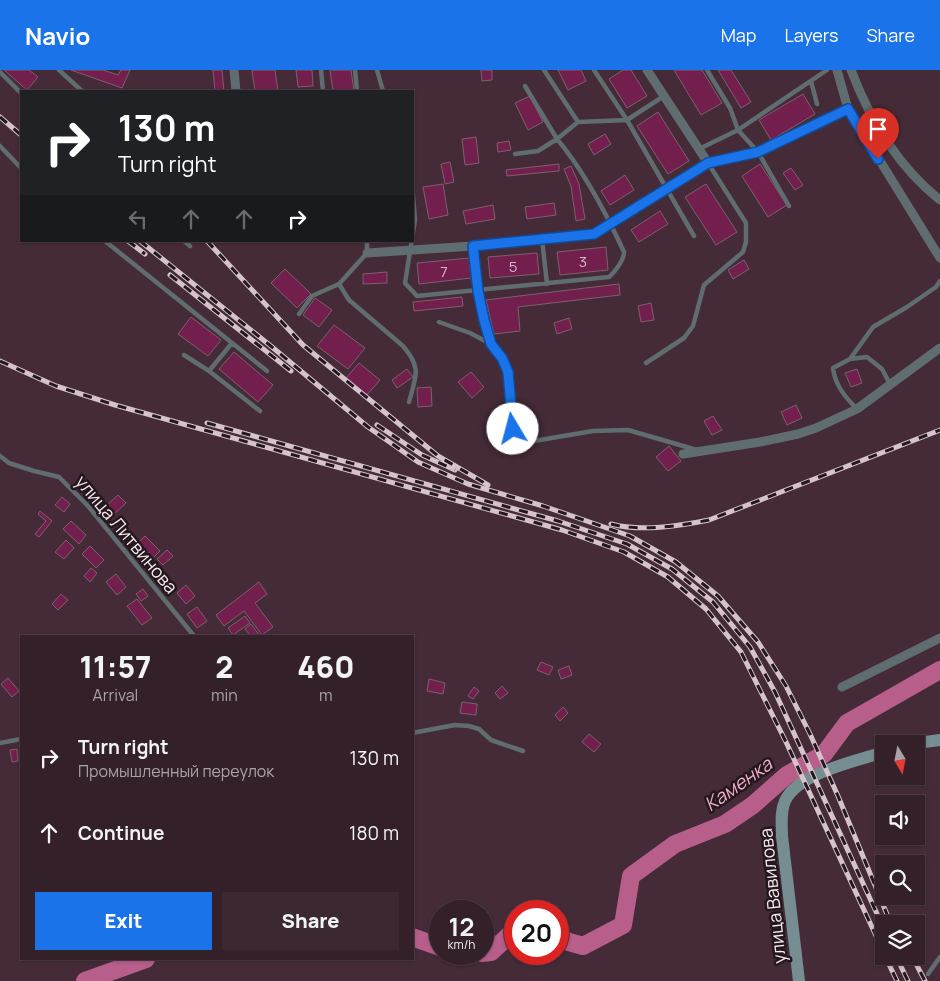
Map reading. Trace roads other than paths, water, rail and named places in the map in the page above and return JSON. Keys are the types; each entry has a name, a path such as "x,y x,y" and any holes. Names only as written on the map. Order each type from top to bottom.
{"main road":[{"path":"925,742 940,740"},
{"name":"улица Вавилова","path":"799,981 782,836 781,812 791,792 812,776 875,755"}],"street":[{"path":"234,70 236,90"},
{"path":"837,70 848,109 940,258"},
{"path":"851,70 863,101 881,134 904,165 940,200"},
{"path":"649,71 708,163"},
{"path":"367,253 473,246 594,234 708,163 758,152 848,109"},
{"path":"683,454 760,442 816,428 857,409 940,348"},
{"path":"842,687 940,638"}],"lane":[{"path":"60,70 81,90"},
{"path":"321,70 323,90"},
{"path":"355,70 357,90"},
{"path":"377,70 383,90"},
{"path":"544,70 578,122"},
{"path":"594,70 668,188 694,236"},
{"path":"707,70 730,108 738,130 758,152 790,206"},
{"path":"699,149 738,130 827,70"},
{"path":"0,72 20,92"},
{"path":"811,81 817,104"},
{"path":"412,242 405,283 417,296 547,284 612,275 624,256 624,252 611,224 572,156 557,139 525,86"},
{"path":"515,154 538,151 578,122 627,120 664,96"},
{"path":"0,146 20,167"},
{"path":"646,362 684,338 694,326 704,285 742,252 746,242 746,223 708,163"},
{"path":"414,208 414,228"},
{"path":"542,239 547,284"},
{"path":"106,242 267,371"},
{"path":"185,242 190,246"},
{"path":"299,314 312,296 339,284 367,253 367,242"},
{"path":"473,246 478,291 491,344"},
{"path":"857,409 843,395 834,377 833,368 850,358 873,327 936,288 940,281"},
{"path":"339,284 349,300 411,355 417,371 410,402"},
{"path":"439,322 470,333 491,344 502,358 508,372 513,429 519,437 528,441 534,441 593,431 628,430 703,451"},
{"path":"209,371 232,342"},
{"path":"184,355 209,371 260,411"},
{"path":"850,358 867,357 882,369 890,384"},
{"name":"улица Литвинова","path":"0,456 9,463 59,477 88,506 193,635"},
{"path":"414,733 455,725 469,726 479,729 491,740 523,752"},
{"path":"0,744 20,739"},
{"path":"928,974 940,957"}],"waterway":[{"name":"Каменка","path":"569,942 583,946 623,925 631,876 675,844 725,824 753,805 787,775 824,754 847,723 940,670"},
{"name":"Каменка","path":"414,938 429,943"},
{"name":"Каменка","path":"494,949 504,940"},
{"name":"Каменка","path":"85,981 143,960"}],"railway":[{"path":"0,117 20,134"},
{"path":"129,242 145,254"},
{"path":"141,242 368,427 418,462 468,484 543,506 630,536 676,562 718,596 758,642 786,686 838,796 887,915"},
{"path":"208,242 303,345 438,456 488,485"},
{"path":"170,275 291,371"},
{"path":"0,361 56,386 115,405 562,530 624,552 668,577 706,609 741,652 786,742 875,934"},
{"path":"207,423 558,521 627,544 672,569 713,602 750,647 775,692 878,915"},
{"path":"377,425 422,455 455,470"},
{"path":"611,524 647,528 709,520 940,430"},
{"path":"889,965 897,981"},
{"path":"900,965 908,981"},
{"path":"917,965 925,981"}]}
